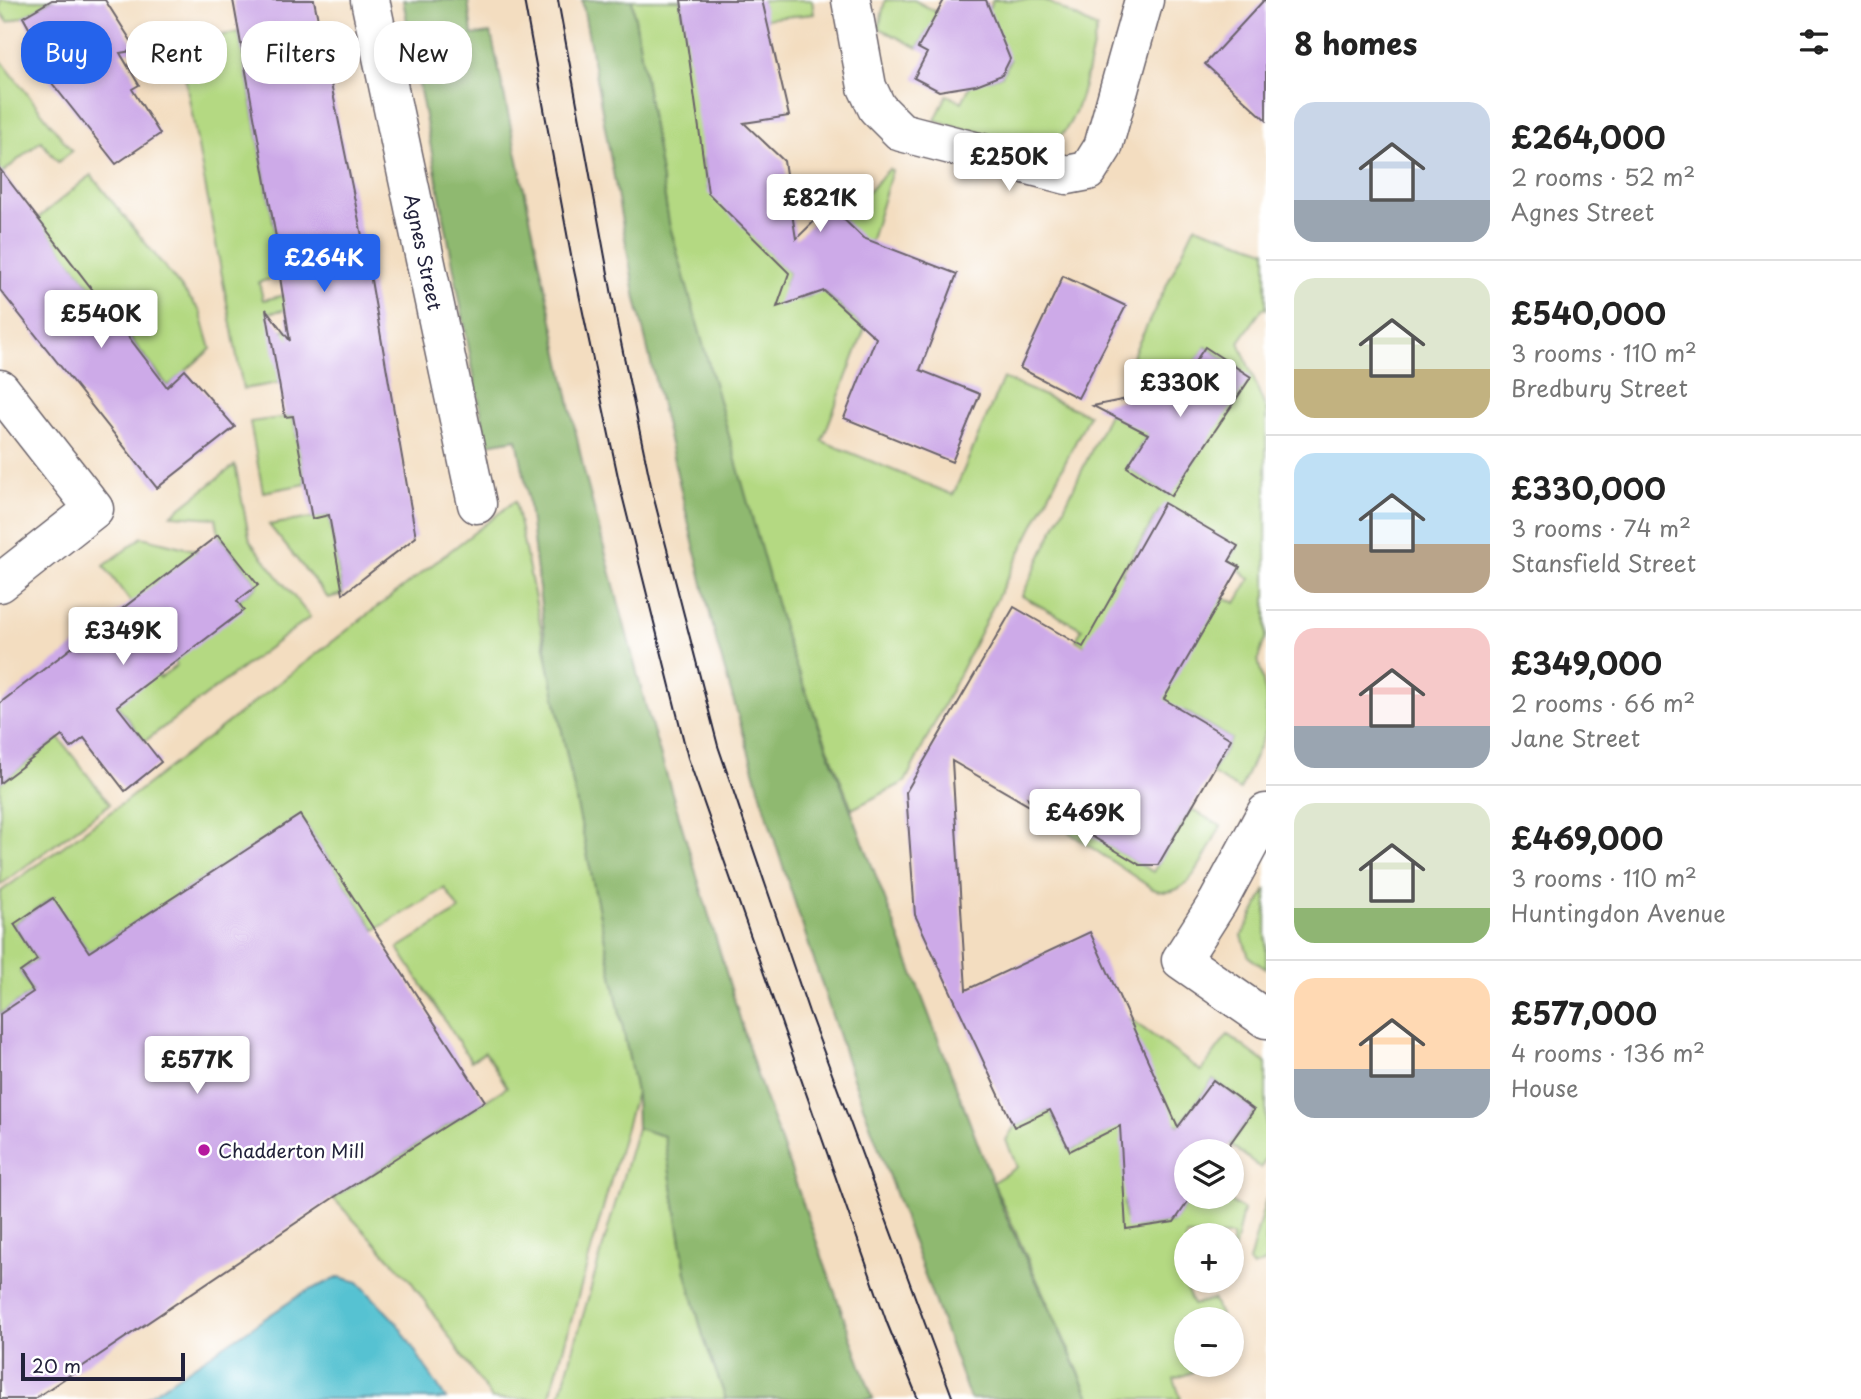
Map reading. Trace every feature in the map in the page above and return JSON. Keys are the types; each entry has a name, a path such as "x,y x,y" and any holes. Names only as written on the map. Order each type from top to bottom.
{"street":[{"name":"Agnes Street","path":"370,0 477,504"},
{"path":"851,0 867,87 877,108 901,132 1068,175 1088,171 1103,147 1144,0"},
{"path":"0,388 94,509 0,583"},
{"path":"1266,813 1218,902 1181,960 1266,1019"}],"green space":[{"path":"0,0 52,0 23,17 8,22 0,11"},
{"path":"403,0 468,0 470,21 407,21"},
{"path":"582,0 632,0 669,223 788,645 1004,1212 1091,1399 970,1399 849,1067 776,845 717,644 636,299"},
{"path":"632,0 681,0 683,18 702,17 725,155 703,159 708,189 789,273 785,285 799,300 810,296 819,287 865,328 822,441 953,495 1003,378 1089,415 905,782 852,809 788,645 703,351 669,223"},
{"path":"762,0 812,0 814,14 764,19"},
{"path":"885,0 914,0 946,17 927,32 918,48 879,28"},
{"path":"993,0 1045,0 1097,28 1072,120 1062,135 1049,145 1034,148 1023,146 935,120 947,95 962,102 976,74 988,80 1002,75 1010,60 976,32"},
{"path":"239,32 241,84 248,84 283,276 259,282 263,300 286,295 289,309 269,313 272,332 293,328 302,379 243,389 186,84 227,84 227,34"},
{"path":"491,33 584,471 646,707 757,1075 873,1399 726,1399 704,1339 686,1273 664,1136 637,1128 636,1092 548,663 527,490 517,439 487,444 419,84 472,84 472,35"},
{"path":"0,59 72,151 58,162 41,141 2,173 0,170"},
{"path":"889,169 892,171 866,256 843,219"},
{"path":"91,175 200,311 211,349 168,386 37,219"},
{"path":"1195,226 1266,250 1266,309 1263,308 1239,342 1266,410 1266,636 1258,659 1266,696 1266,731 1240,790 1211,773 1231,739 1185,711 1120,721 1222,596 1236,603 1250,579 1229,561 1238,547 1189,529 1159,511 1122,573 1143,587 1124,669 1076,640 1082,629 1022,596 1114,403 1152,428 1127,467 1170,495 1196,457 1218,369 1224,359 1206,347 1174,393 1129,363"},
{"path":"293,416 306,484 263,492 250,422"},
{"path":"235,465 250,541 310,617 145,741 113,700 152,671 160,678 177,665 104,566 142,537 198,551 243,610 237,601 258,585 219,535 216,518 171,515"},
{"path":"515,501 636,1092 549,1399 492,1399 410,1280 333,1198 507,1087 485,1052 471,1061 398,948 459,910 445,888 375,930 300,816 89,952 52,898 14,924 37,960 20,972 33,992 0,1014 0,892 123,803"},
{"path":"329,515 343,594 328,598 269,525"},
{"path":"59,738 110,804 0,885 0,783"},
{"path":"1111,761 1107,845 1153,872 1191,809 1221,826 1195,873 1177,889 1166,892 1153,889 1070,833"},
{"path":"1266,889 1266,969 1249,957 1242,936"},
{"path":"1129,1018 1201,1071 1228,1035 1266,1063 1266,1158 1261,1168 1244,1155 1244,1139 1234,1139 1255,1111 1213,1080 1179,1126 1163,1113 1162,1150 1124,1202 1125,1218 1138,1227 1173,1222 1182,1209 1243,1210 1240,1223 1174,1223 1174,1293 1188,1293 1193,1305 1213,1299 1217,1307 1174,1307 1174,1377 1179,1377 1174,1379 1181,1399 1091,1399 993,1182 1017,1167 1006,1140 1014,1127 1050,1110 1070,1151 1111,1130 1095,1098"},
{"path":"637,1128 664,1136 686,1273 704,1339 726,1399 559,1399"},
{"path":"1266,1198 1266,1262 1253,1267 1249,1262"}],"water":[{"path":"339,1277 358,1282 397,1323 446,1399 144,1399 303,1293"}],"building":[{"path":"52,0 105,0 126,33 126,52 120,53 126,63 126,84 138,84 132,89 160,134 116,164 53,84 112,84 112,21 25,21 23,17"},
{"path":"233,0 314,0 318,21 241,21 241,44"},
{"path":"681,0 762,0 789,116 744,123 784,161 796,239 830,206 863,238 957,274 920,370 980,394 952,462 844,418 876,338 824,291 777,307 789,273 708,193"},
{"path":"944,0 986,0 1010,59 1002,75 976,85 939,91 914,78 927,53 918,48"},
{"path":"1266,0 1266,120 1205,64"},
{"path":"248,84 331,84 371,280 416,537 343,594 329,515 312,519 293,416 285,417 266,309 290,341 280,277 283,276"},
{"path":"0,169 167,387 185,370 235,427 157,488 0,290"},
{"path":"1063,276 1126,306 1078,398 1020,368"},
{"path":"1205,347 1251,377 1171,496 1127,467 1148,434 1093,406 1170,390 1174,393"},
{"path":"1164,503 1238,546 1229,561 1240,567 1164,699 1231,739 1158,865 1140,865 1028,798 1033,808 952,761 966,990 1090,932 1178,1127 1213,1080 1254,1110 1233,1139 1174,1139 1174,1209 1183,1209 1174,1222 1126,1229 1120,1126 1070,1151 1050,1110 1014,1127 915,915 906,792 1014,607 1083,647"},
{"path":"218,535 258,585 237,601 244,610 117,706 161,762 125,791 84,738 71,748 62,736 0,783 0,703"},
{"name":"Chadderton Mill","path":"300,815 485,1101 333,1198 34,1399 0,1399 0,1014 33,992 20,972 37,960 14,924 53,898 89,952"}],"tram line":[{"path":"524,0 572,261 621,491 688,758 887,1323 918,1399"},
{"path":"558,0 618,328 653,495 718,746 809,1012 953,1399"}],"place":[{"name":"Chadderton Mill","path":"204,1150"}]}
